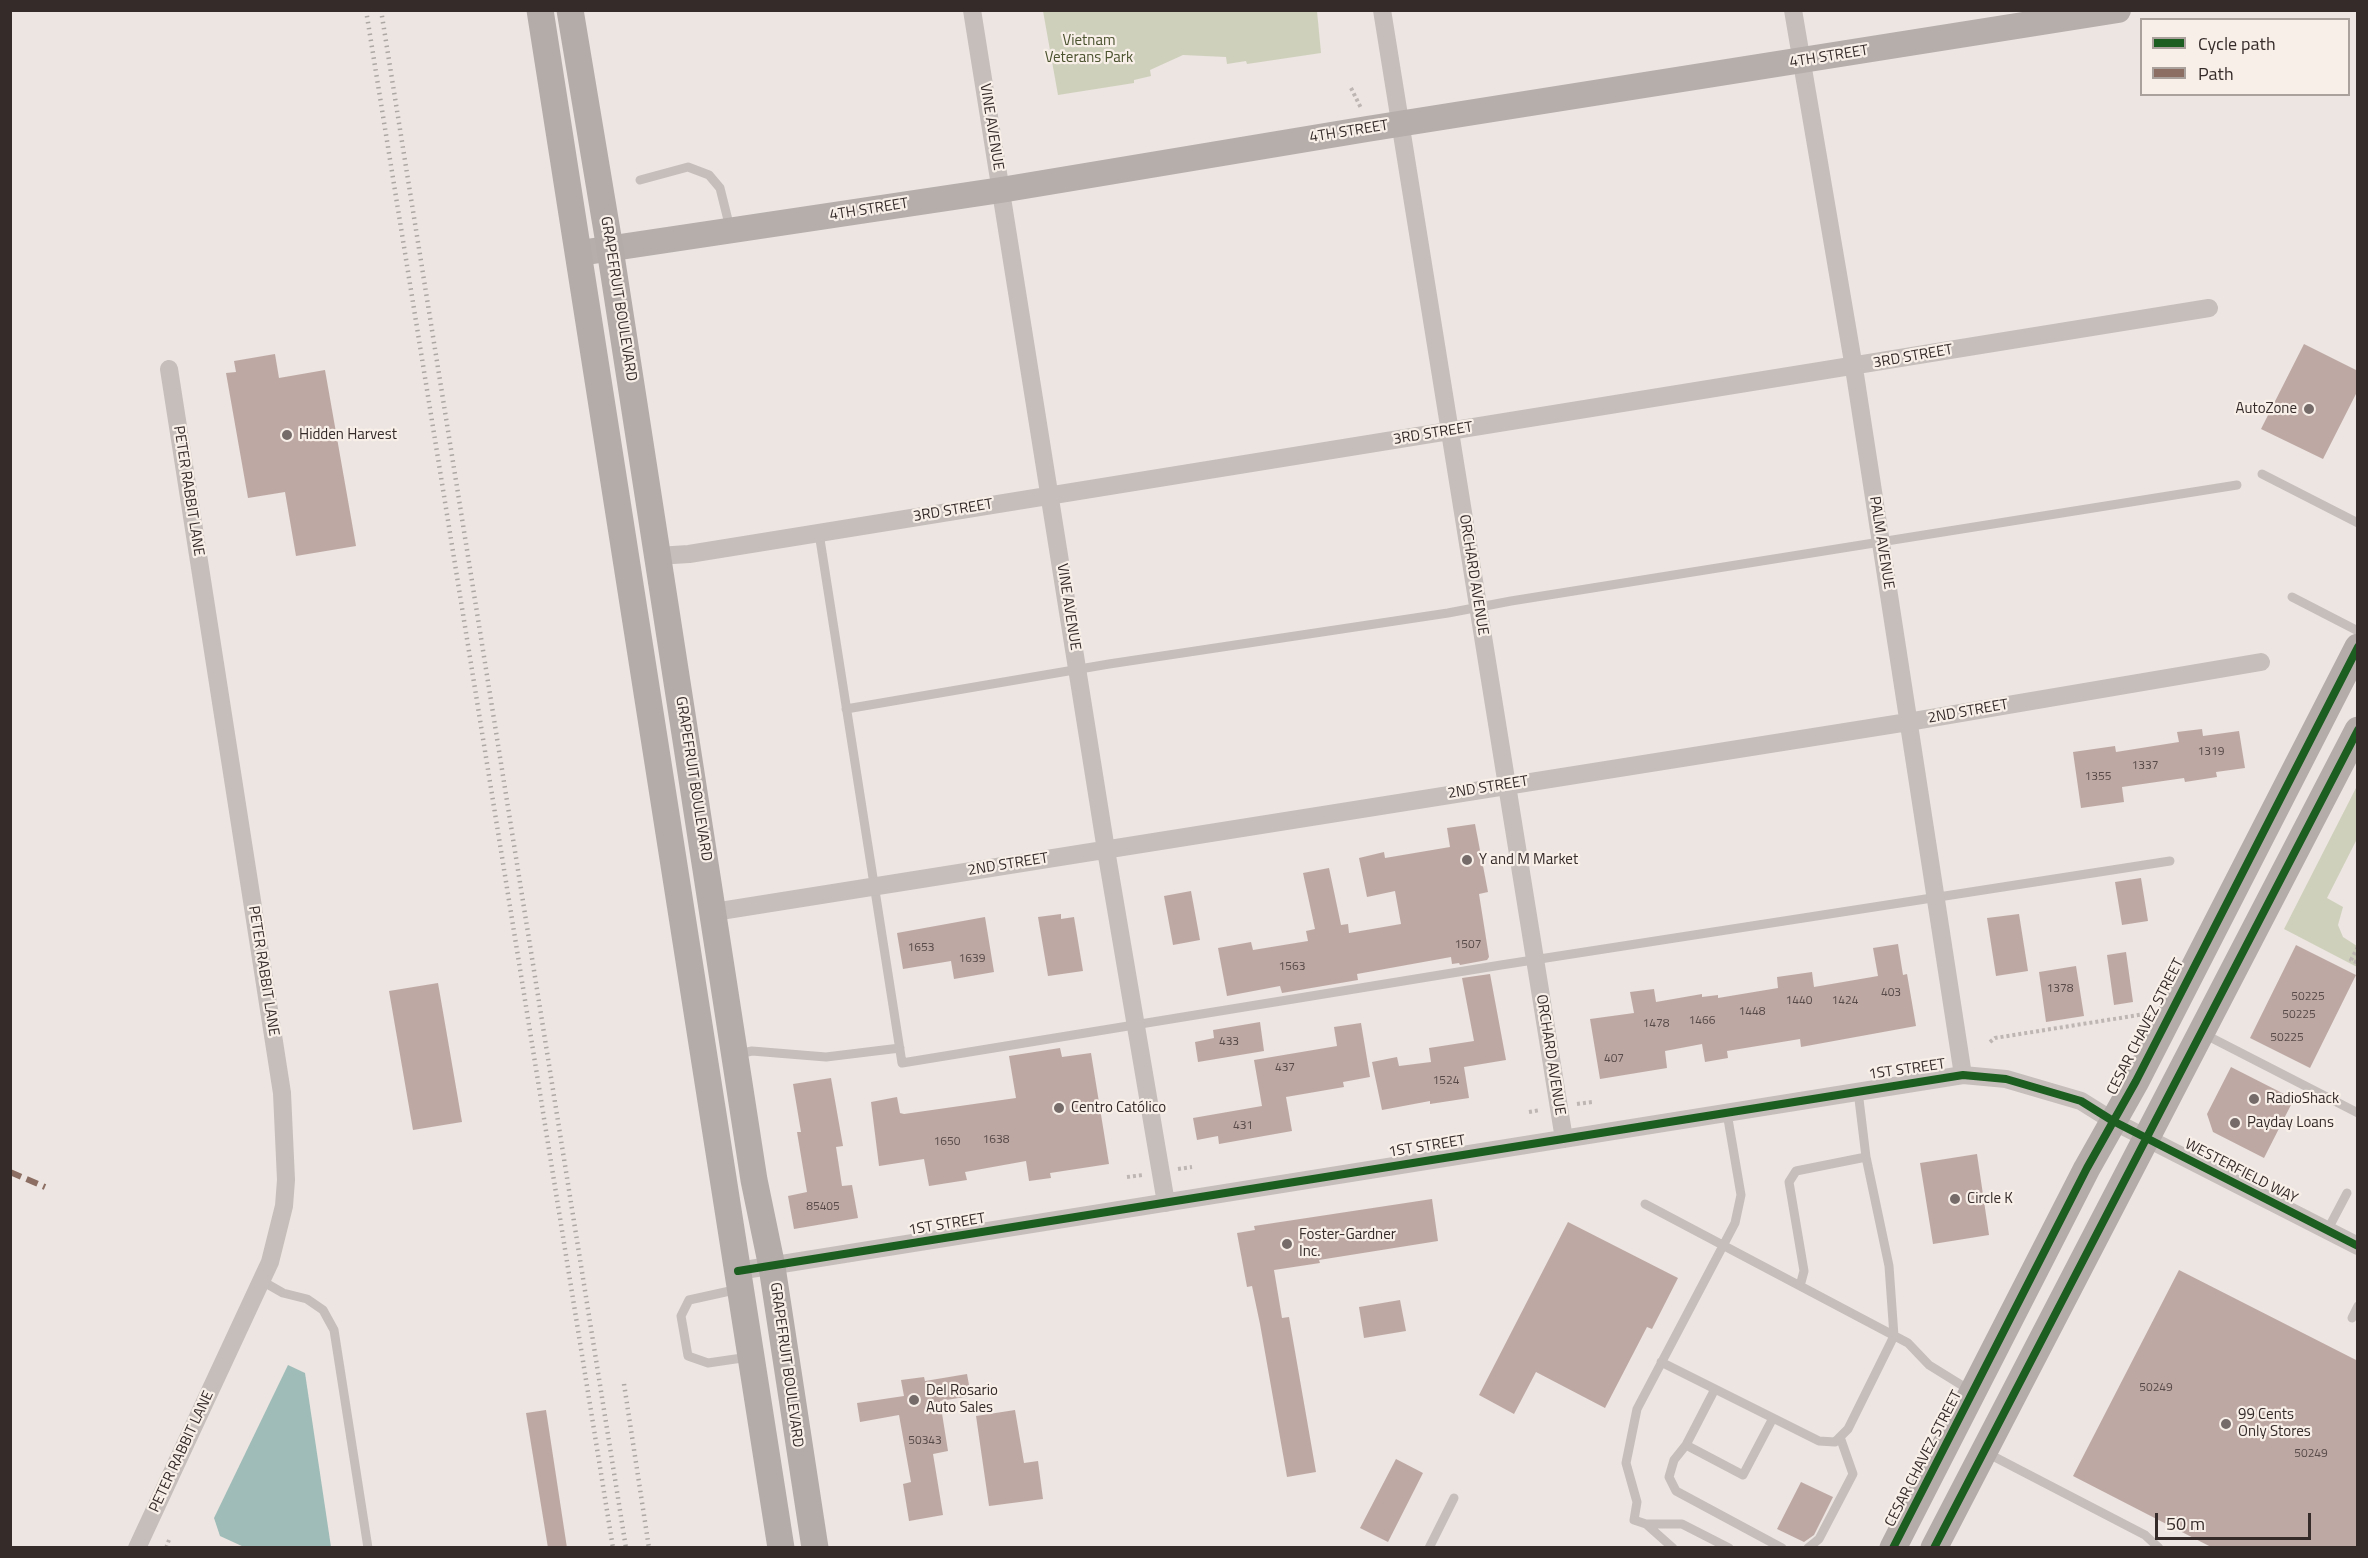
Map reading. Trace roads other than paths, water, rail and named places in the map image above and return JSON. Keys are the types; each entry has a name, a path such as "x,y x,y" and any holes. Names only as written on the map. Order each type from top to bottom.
{"main road":[{"name":"GRAPEFRUIT BOULEVARD","path":"540,10 580,253 622,542 781,1548"},
{"name":"GRAPEFRUIT BOULEVARD","path":"570,10 610,249 754,1180 772,1267 815,1548"},
{"name":"CESAR CHAVEZ STREET","path":"1893,1548 2358,647"},
{"path":"1934,1548 2358,730"}],"street":[{"name":"VINE AVENUE","path":"972,10 1106,850 1166,1203"},
{"name":"ORCHARD AVENUE","path":"1382,10 1564,1139"},
{"name":"PALM AVENUE","path":"1793,10 1854,368 1963,1075"},
{"name":"4TH STREET","path":"580,253 1002,190 1401,123 2118,10"},
{"name":"3RD STREET","path":"657,556 689,554 1854,368 2209,308"},
{"name":"PETER RABBIT LANE","path":"137,1548 262,1281 276,1242 284,1206 286,1154 282,1093 169,369"},
{"name":"2ND STREET","path":"714,912 1908,722 2261,662"},
{"name":"1ST STREET","path":"740,1280 772,1267 1963,1075 2006,1079 2047,1090 2081,1101 2113,1121"},
{"name":"WESTERFIELD WAY","path":"2113,1121 2358,1246"}],"lane":[{"path":"640,180 688,167 709,175 720,188 731,231"},
{"path":"2262,474 2358,523"},
{"path":"846,709 2237,485"},
{"path":"819,533 902,1063 2170,861"},
{"path":"2292,597 2358,631"},
{"path":"2202,1033 2358,1113"},
{"path":"736,1055 752,1051 826,1057 900,1048"},
{"path":"1661,1362 1820,1441 1835,1442 1848,1429 1894,1336 1888,1266 1866,1157 1858,1091"},
{"path":"1727,1113 1741,1195 1735,1223 1637,1409 1626,1463 1637,1502 1634,1520 1646,1524 1682,1524 1729,1548"},
{"path":"1800,1286 1804,1271 1789,1182 1796,1171 1866,1157"},
{"path":"2327,1231 2347,1193"},
{"path":"1645,1204 1908,1344 1929,1365 1973,1392"},
{"path":"740,1280 689,1300 681,1317 688,1356 708,1363 752,1357"},
{"path":"262,1281 284,1293 307,1299 323,1311 334,1330 368,1548"},
{"path":"2352,1318 2358,1306"},
{"path":"1715,1389 1686,1445 1674,1460 1669,1477 1676,1491 1782,1548"},
{"path":"1686,1445 1743,1475 1773,1418"},
{"path":"1808,1548 1818,1539 1854,1474 1840,1437"},
{"path":"1983,1451 2145,1535 2158,1548"},
{"path":"1441,1548 1430,1545 1454,1498"},
{"path":"1646,1524 1673,1548"}],"water":[{"path":"288,1365 305,1373 331,1547 244,1547 220,1536 214,1518"}],"railway":[{"path":"366,10 613,1548"},
{"path":"381,10 626,1548"},
{"path":"624,1384 649,1548"}],"place":[{"name":"AutoZone","path":"2309,409"},
{"name":"Hidden Harvest","path":"287,435"},
{"name":"Y and M Market","path":"1467,860"},
{"name":"RadioShack","path":"2254,1099"},
{"name":"Centro Católico","path":"1059,1108"},
{"name":"Payday Loans","path":"2235,1123"},
{"name":"Circle K","path":"1955,1199"},
{"name":"Foster-Gardner Inc.","path":"1287,1244"},
{"name":"Del Rosario Auto Sales","path":"914,1400"},
{"name":"99 Cents Only Stores","path":"2226,1424"}],"park label":[{"name":"Vietnam Veterans Park","path":"1089,50"}]}
